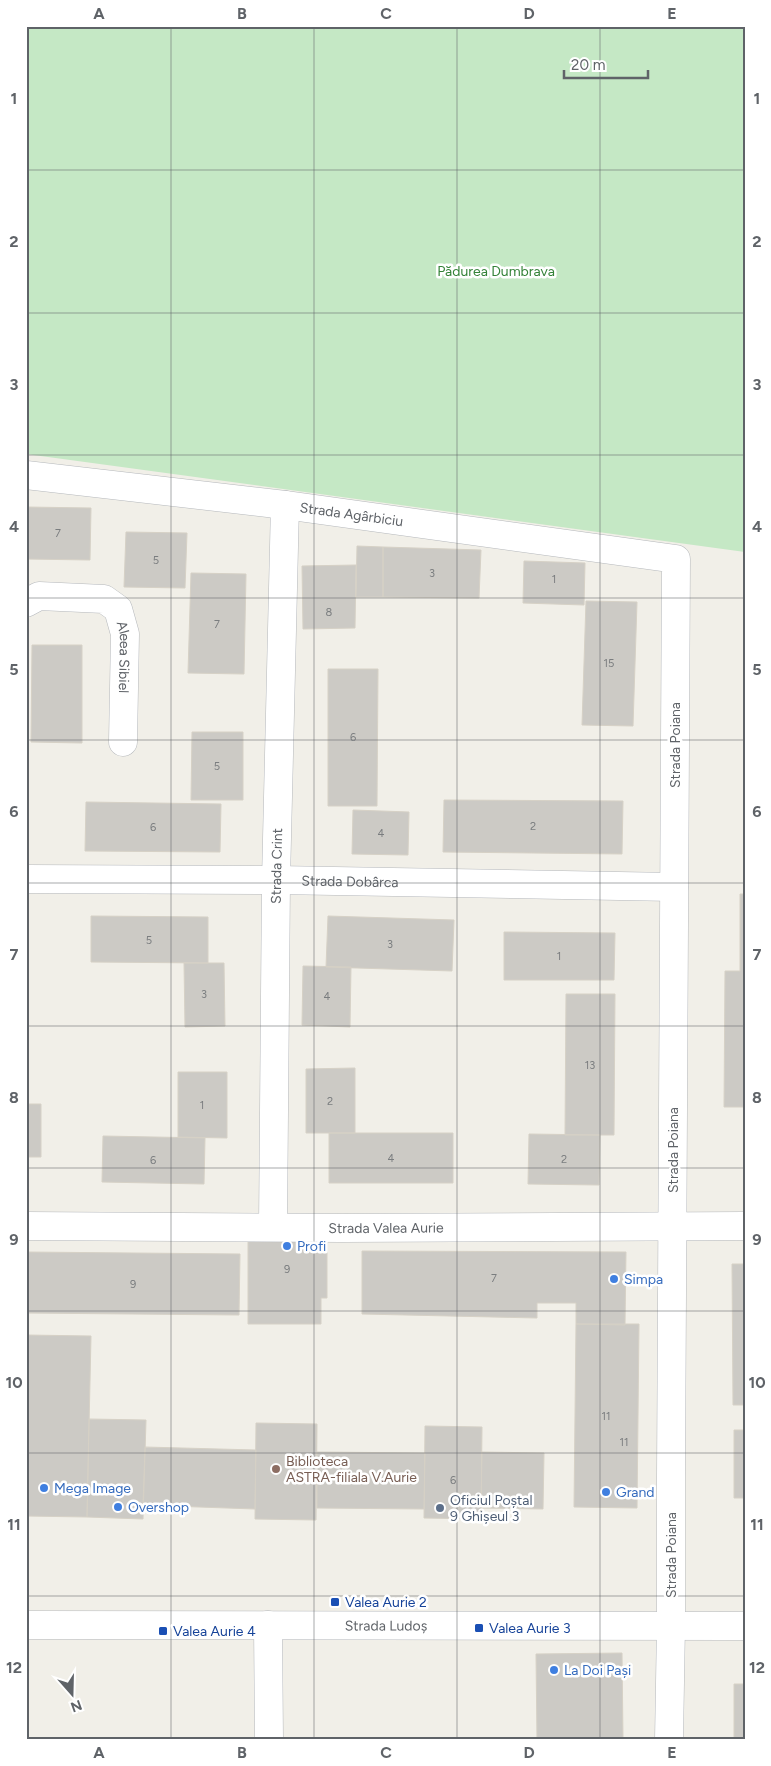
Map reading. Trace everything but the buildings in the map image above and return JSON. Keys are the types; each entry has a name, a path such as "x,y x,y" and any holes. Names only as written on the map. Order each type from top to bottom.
{"street":[{"name":"Strada Agârbiciu","path":"26,475 285,505 676,559"},
{"name":"Strada Crint","path":"274,1228 276,880 285,505"},
{"name":"Strada Poiana","path":"669,1740 676,559"},
{"name":"Aleea Sibiel","path":"26,603 39,596 104,599 118,610 125,634 123,742"},
{"name":"Strada Dobârca","path":"26,879 276,880 674,887"},
{"name":"Strada Valea Aurie","path":"26,1226 274,1228 745,1226"},
{"name":"Strada Ludoș","path":"26,1625 745,1626"},
{"path":"268,1625 269,1740"}],"green space":[{"name":"Pădurea Dumbrava","path":"26,26 745,26 745,552 26,454"}],"place":[{"name":"Profi","path":"287,1246"},
{"name":"Simpa","path":"614,1279"},
{"name":"Biblioteca ASTRA-filiala V.Aurie","path":"276,1469"},
{"name":"Mega Image","path":"44,1488"},
{"name":"Grand","path":"606,1492"},
{"name":"Overshop","path":"118,1507"},
{"name":"Oficiul Poștal 9 Ghișeul 3","path":"440,1508"},
{"name":"Valea Aurie 2","path":"335,1602"},
{"name":"Valea Aurie 3","path":"479,1628"},
{"name":"Valea Aurie 4","path":"163,1631"},
{"name":"La Doi Pași","path":"554,1670"}]}
